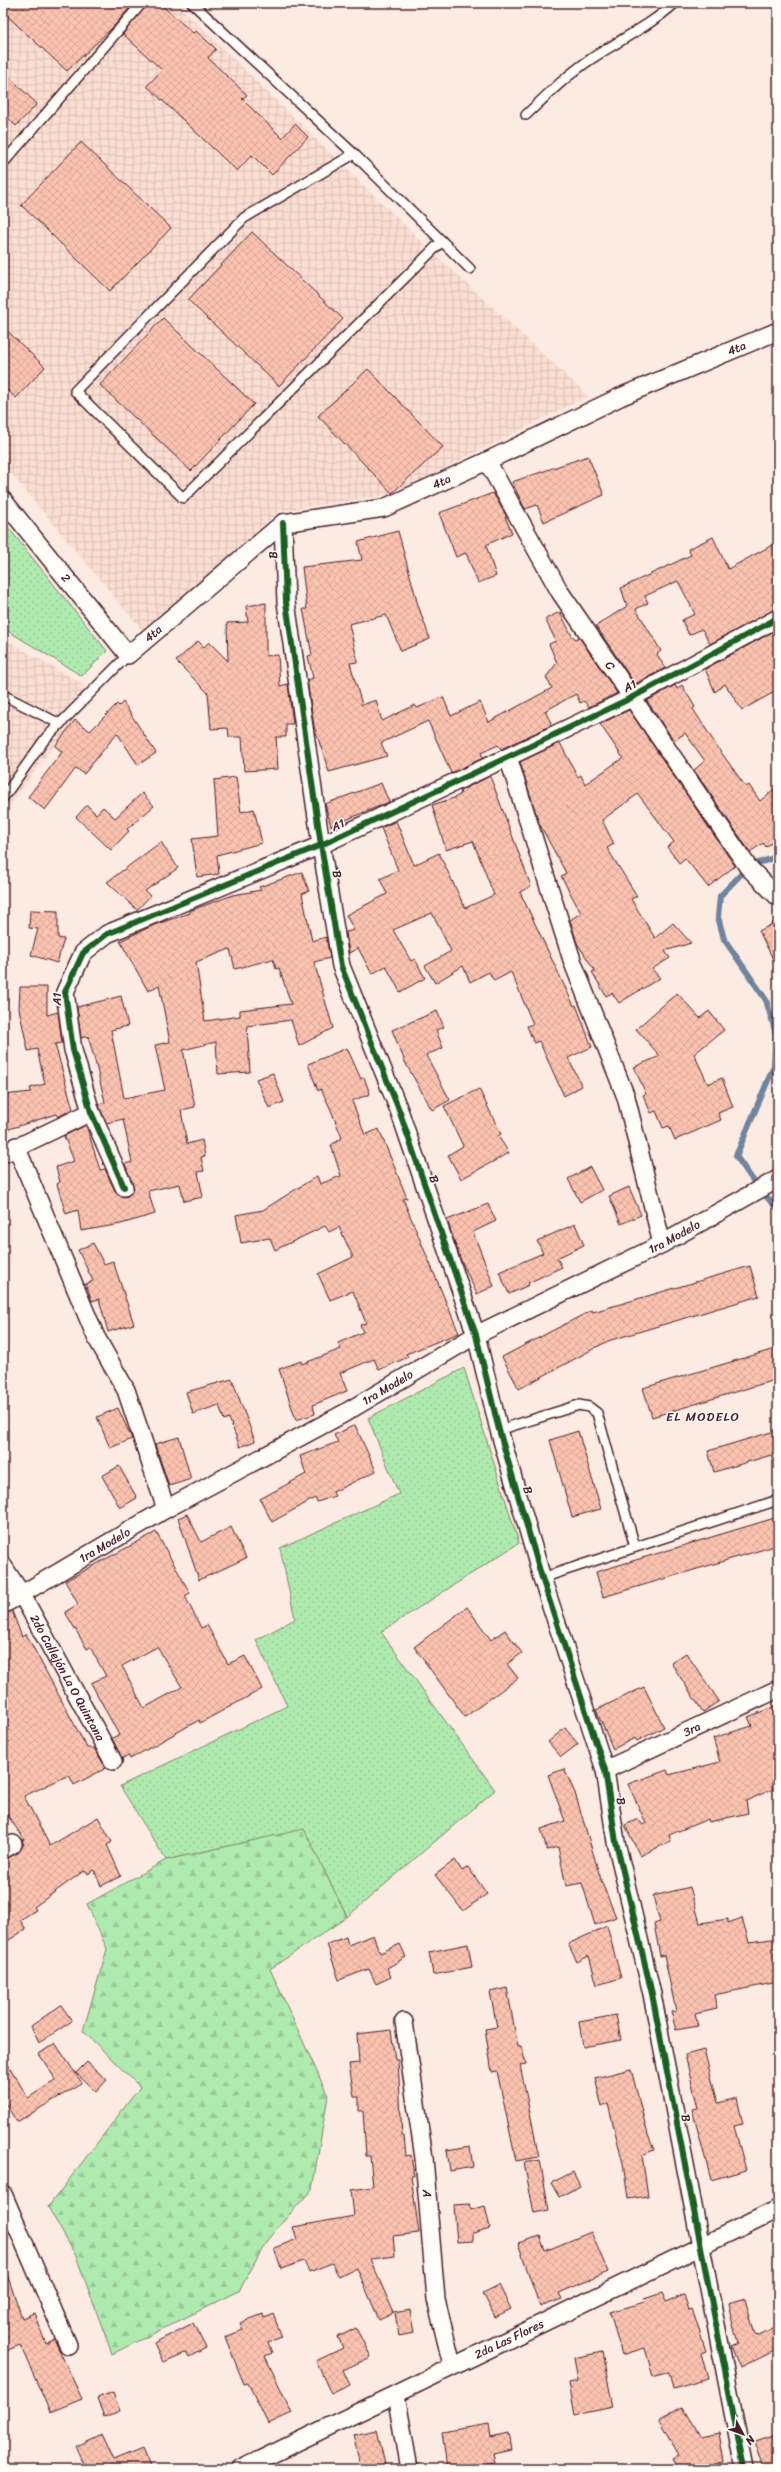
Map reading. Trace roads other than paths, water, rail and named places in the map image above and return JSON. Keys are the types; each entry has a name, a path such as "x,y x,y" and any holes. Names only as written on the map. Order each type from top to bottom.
{"street":[{"name":"4ta","path":"128,655 284,523 384,508 488,461 620,397 778,331"},
{"name":"C","path":"488,461 560,592 631,698 748,867 778,897"},
{"name":"2","path":"3,500 128,655"},
{"name":"B","path":"284,523 286,602 320,845 341,966 399,1110 476,1334 499,1430 542,1578 605,1770 616,1842 652,1994 699,2247 744,2469"},
{"name":"A1","path":"124,1187 91,1112 73,1050 65,992 83,953 107,934 320,845 631,698 778,618"},
{"path":"508,757 573,962 626,1098 662,1244"},
{"path":"91,1112 9,1150 96,1337 126,1390 166,1509"},
{"name":"1ra Modelo","path":"3,1605 166,1509 343,1414 476,1334 662,1244 778,1179"},
{"name":"2do Callejón La O Quintana","path":"3,1566 22,1595 113,1761"},
{"name":"3ra","path":"605,1770 778,1689"},
{"name":"A","path":"404,2022 424,2158 436,2299 452,2365"},
{"path":"3,2194 68,2345"},
{"name":"2da Las Flores","path":"241,2469 396,2395 452,2365 778,2209"},
{"path":"396,2395 409,2469"}],"lane":[{"path":"3,160 5,161 142,3"},
{"path":"192,3 354,154 470,269"},
{"path":"526,115 555,87 591,59 639,30 675,3"},
{"path":"354,154 244,218 75,391 183,498 442,241"},
{"path":"3,798 45,739 128,655"},
{"path":"3,695 60,724"},
{"path":"499,1430 579,1405 589,1407 597,1413 635,1546"},
{"path":"542,1578 778,1500"}],"waterway":[{"path":"778,856 748,867 720,896 718,917 724,939 766,1000 776,1034 774,1066 736,1156 759,1189 778,1209"}],"district":[{"name":"EL MODELO","path":"703,1416"}]}
